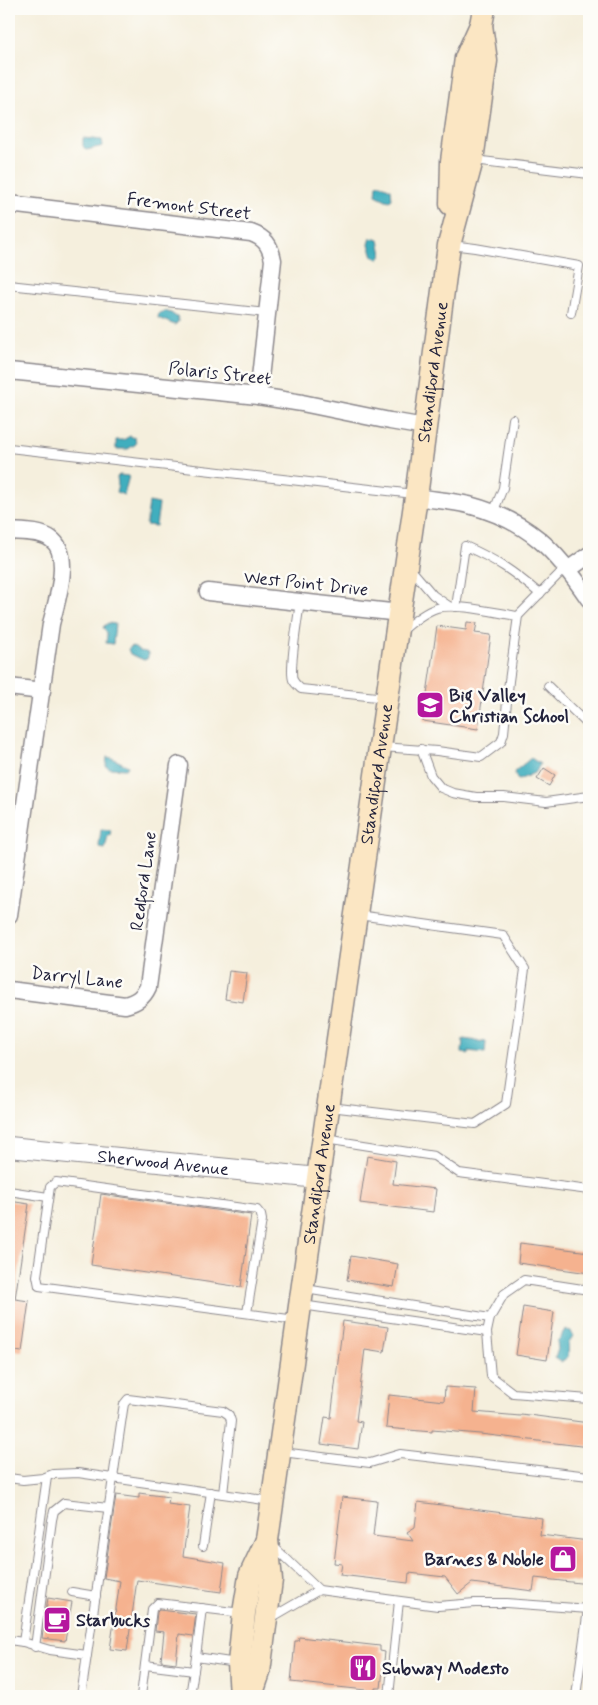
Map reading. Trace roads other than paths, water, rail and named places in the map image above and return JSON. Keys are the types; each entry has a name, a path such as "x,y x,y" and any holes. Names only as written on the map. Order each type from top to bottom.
{"main road":[{"name":"Standiford Avenue","path":"251,1696 259,1672 271,1580 267,1540 323,1139 407,564 450,245 472,160 486,61 482,17"},
{"path":"450,245 452,161 466,58 482,17"},
{"name":"Standiford Avenue","path":"241,1696 239,1663 250,1576 267,1540"}],"street":[{"name":"Fremont Street","path":"9,204 251,232 260,236 271,250 272,260 258,396"},
{"name":"Polaris Street","path":"9,371 258,396 425,427"},
{"path":"416,496 467,505 493,512 532,533 548,546 568,568 589,599"},
{"path":"9,531 41,534 50,538 57,544 62,556 57,600 51,624 42,690 14,841 9,915"},
{"path":"568,568 589,555"},
{"name":"West Point Drive","path":"208,592 400,613"},
{"path":"9,687 42,690"},
{"name":"Redford Lane","path":"139,999 148,987 179,764"},
{"name":"Darryl Lane","path":"9,990 125,1005 139,999"},
{"name":"Sherwood Avenue","path":"9,1147 318,1178"}],"lane":[{"path":"472,160 589,174"},
{"path":"450,245 579,266 571,313"},
{"path":"9,286 267,313"},
{"path":"493,512 503,488 513,419"},
{"path":"9,448 416,496"},
{"path":"453,607 465,546 497,560 540,594"},
{"path":"407,564 433,595 453,607"},
{"path":"380,746 481,757 501,742 504,733 518,616 568,568"},
{"path":"300,602 292,667 293,679 296,685 301,689 387,699"},
{"path":"396,636 436,608 453,607 518,616"},
{"path":"548,686 589,726"},
{"path":"421,749 430,776 441,788 453,793 476,797 504,796 546,802 589,796"},
{"path":"328,1106 475,1124 506,1104 525,969 503,935 356,915"},
{"path":"323,1139 434,1156 459,1173 589,1190"},
{"path":"247,1313 262,1220 262,1215 257,1210 56,1182 50,1187 37,1276 39,1286 247,1313 300,1304 490,1318"},
{"path":"9,1191 48,1197"},
{"path":"589,1290 524,1280 504,1294 490,1318 487,1332 491,1376 513,1393 589,1400"},
{"path":"300,1304 487,1332"},
{"path":"81,1696 122,1410 128,1399 223,1411 229,1415 231,1421 223,1494"},
{"path":"280,1452 370,1463 400,1454 589,1476"},
{"path":"9,1478 23,1480 47,1477 53,1474 78,1473 273,1502"},
{"path":"23,1642 47,1477"},
{"path":"203,1546 211,1492"},
{"path":"35,1647 54,1511 64,1503 108,1508"},
{"path":"267,1540 320,1590 438,1606 506,1603 589,1609 576,1696"},
{"path":"266,1621 320,1590"},
{"path":"72,1592 96,1596"},
{"path":"389,1696 399,1601"},
{"path":"141,1696 154,1605 158,1603 244,1613"},
{"path":"190,1696 202,1608"},
{"path":"9,1640 50,1650 87,1655"},
{"path":"196,1657 239,1663"},
{"path":"145,1665 194,1671"}],"water":[{"path":"83,138 102,140 103,146 86,150 83,146"},
{"path":"380,184 391,189 392,199 390,201 376,195 377,185"},
{"path":"371,238 379,240 382,254 379,259 373,256 369,244"},
{"path":"165,311 178,318 178,322 175,325 158,318 159,313"},
{"path":"130,436 135,438 136,444 128,449 116,449 116,440 123,440"},
{"path":"119,475 129,476 124,495 116,492 117,477"},
{"path":"149,502 159,504 156,526 146,525"},
{"path":"108,623 115,624 113,644 106,643 107,634 103,627"},
{"path":"132,646 149,654 147,659 144,660 130,654 128,649"},
{"path":"107,757 128,766 125,769 109,768 106,766"},
{"path":"531,758 540,764 536,772 519,780 517,779 514,772"},
{"path":"101,829 111,830 105,849 99,846"},
{"path":"463,1039 486,1042 485,1053 468,1051 468,1054 462,1053"},
{"path":"566,1330 571,1331 573,1336 569,1342 568,1357 561,1362 555,1358 558,1349 557,1341"}],"place":[{"name":"Big Valley Christian School","path":"430,705"},
{"name":"Barnes & Noble","path":"563,1559"},
{"name":"Starbucks","path":"57,1620"},
{"name":"Subway Modesto","path":"363,1668"}]}
